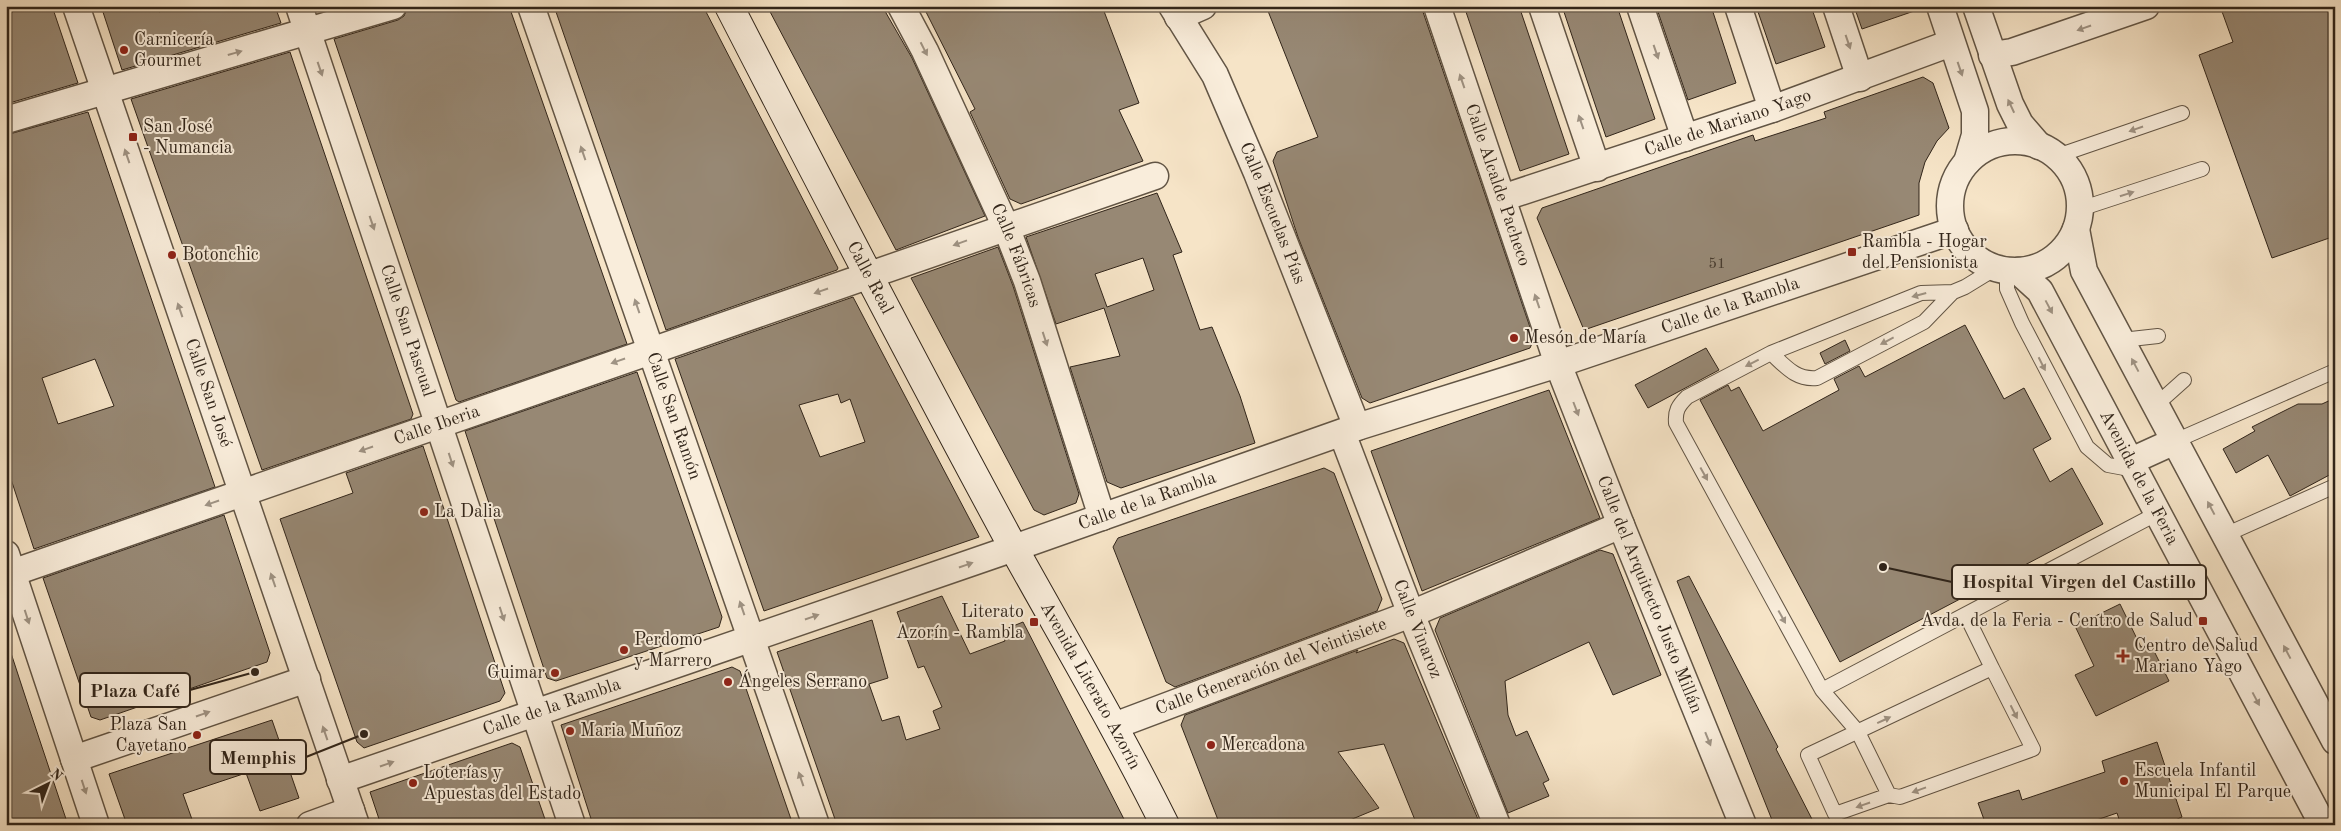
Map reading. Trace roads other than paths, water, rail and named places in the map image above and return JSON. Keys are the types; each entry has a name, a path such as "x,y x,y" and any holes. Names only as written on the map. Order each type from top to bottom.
{"main road":[{"name":"Calle Real","path":"729,6 868,275 1014,548"},
{"name":"Avenida Literato Azorín","path":"1014,548 1114,726 1165,825"}],"street":[{"name":"Calle San José","path":"76,6 353,817"},
{"name":"Calle San Pascual","path":"299,6 572,825"},
{"path":"6,120 393,6"},
{"name":"Calle San Ramón","path":"531,6 652,349 816,825"},
{"name":"Calle Fábricas","path":"901,6 925,51 1006,227 1027,281 1102,517"},
{"path":"1175,11 1203,6"},
{"name":"Calle Alcalde Pacheco","path":"1437,6 1558,364"},
{"path":"1542,6 1597,168"},
{"path":"1640,6 1685,138"},
{"path":"1738,6 1772,109"},
{"path":"1836,6 1860,78"},
{"path":"1940,6 1975,111 1975,135 1968,162"},
{"path":"1976,6 2010,104 2020,124 2070,171 2078,189 2078,219 2084,271 2335,741"},
{"path":"1992,55 2012,52 2146,6"},
{"name":"Calle Escuelas Pías","path":"1175,11 1206,59 1257,173 1349,430"},
{"name":"Calle de Mariano Yago","path":"1502,198 1772,109 1860,78 1951,42"},
{"path":"2048,151 2020,141 2001,142 1983,150 1968,162 1957,176 1951,194 1950,212 1955,230 1964,247 1978,260 2007,270 2036,268 2054,259 2067,246 2078,219"},
{"name":"Calle Iberia","path":"8,567 243,492 1155,176"},
{"name":"Calle de la Rambla","path":"340,780 1014,548 1349,430 1558,364 1955,230"},
{"name":"Avenida de la Feria","path":"2007,270 2040,291 2323,825"},
{"name":"Calle del Arquitecto Justo Millán","path":"1558,364 1621,526 1743,825"},
{"name":"Calle Vinaroz","path":"1349,430 1411,614 1497,825"},
{"path":"2133,466 2175,441"},
{"name":"Calle Generación del Veintisiete","path":"1114,726 1411,614 1621,526"},
{"path":"8,567 96,825"},
{"path":"74,758 307,679"},
{"path":"310,825 353,817"}],"lane":[{"path":"2048,151 2182,113"},
{"path":"2078,219 2202,169"},
{"path":"1889,795 1858,732 1822,690 1676,423 1675,412 1687,397 1771,353 1921,293 1953,292 2007,270"},
{"path":"1771,353 1798,376 1807,379 1817,378 1924,322 1953,292"},
{"path":"2122,340 2158,336"},
{"path":"2175,441 2335,371"},
{"path":"2156,405 2184,380"},
{"path":"2225,535 2335,486"},
{"path":"1822,690 2158,513"},
{"path":"1966,615 2033,749 1900,797 1889,795 1836,814 1808,756 1992,668"}],"place":[{"name":"Carnicería Gourmet","path":"124,50"},
{"name":"San José - Numancia","path":"133,137"},
{"name":"Rambla - Hogar del Pensionista","path":"1852,252"},
{"name":"Botonchic","path":"172,255"},
{"name":"Mesón de María","path":"1514,338"},
{"name":"La Dalia","path":"424,512"},
{"name":"Hospital Virgen del Castillo","path":"1883,567"},
{"name":"Avda. de la Feria - Centro de Salud","path":"2203,621"},
{"name":"Literato Azorín - Rambla","path":"1034,622"},
{"name":"Perdomo y Marrero","path":"624,650"},
{"name":"Centro de Salud Mariano Yago","path":"2123,656"},
{"name":"Plaza Café","path":"255,672"},
{"name":"Guimar","path":"555,673"},
{"name":"Ángeles Serrano","path":"728,682"},
{"name":"Maria Muñoz","path":"570,731"},
{"name":"Memphis","path":"364,734"},
{"name":"Plaza San Cayetano","path":"197,735"},
{"name":"Mercadona","path":"1211,745"},
{"name":"Escuela Infantil Municipal El Parque","path":"2124,781"},
{"name":"Loterías y Apuestas del Estado","path":"413,783"}]}
